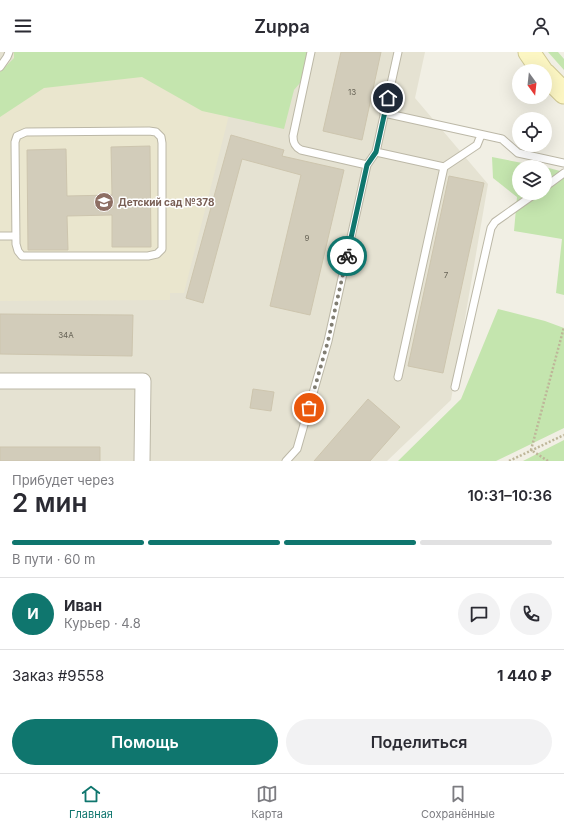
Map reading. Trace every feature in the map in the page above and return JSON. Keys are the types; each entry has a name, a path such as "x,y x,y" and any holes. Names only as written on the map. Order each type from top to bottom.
{"street":[{"path":"529,52 537,64"},
{"path":"552,81 564,93"},
{"path":"0,381 143,381 142,461"}],"lane":[{"path":"0,67 8,58 9,52"},
{"path":"312,52 293,136 293,142 296,147 301,150 367,165"},
{"path":"286,461 297,449 328,341 367,165 376,152 398,52"},
{"path":"384,113 502,139 518,153 564,164"},
{"path":"149,130 156,132 160,137 163,242 162,249 157,254 148,256 29,257 22,256 18,250 16,236 15,142 17,136 20,134 149,130"},
{"path":"398,377 444,167 477,145 481,135"},
{"path":"376,152 444,167"},
{"path":"552,182 564,173"},
{"path":"455,387 490,228 495,222 526,200"},
{"path":"0,236 16,236"}],"path":[{"path":"531,450 564,327"},
{"path":"509,461 564,435"},
{"path":"531,450 548,461"}],"shaded area":[{"path":"0,52 425,52 415,98 488,184 451,400 387,461 0,461"},
{"name":"Детский сад №378","path":"13,52 245,52 184,293 170,293 170,300 0,301 0,110 12,109"}],"green space":[{"path":"14,52 315,52 311,70 294,90 284,129 202,111 142,77 44,88 0,117 0,72 14,58"},
{"path":"548,52 558,52 564,59 564,70"},
{"path":"492,157 512,161 512,193 493,178"},
{"path":"552,169 564,172 564,295 556,293 562,239 514,231 517,200 552,200"},
{"path":"498,309 545,321 564,328 564,428 496,461 398,461 461,399"},
{"path":"564,440 564,461 523,461"}],"building":[{"path":"341,52 381,52 362,140 323,131"},
{"path":"231,135 284,150 282,156 344,170 310,315 270,306 301,175 242,159 203,303 186,298"},
{"path":"150,146 151,247 112,247 112,215 67,216 68,250 28,250 27,150 66,149 67,196 112,195 111,147"},
{"path":"449,176 484,183 443,373 408,366"},
{"path":"0,314 133,315 132,356 0,354"},
{"path":"253,389 274,392 271,411 250,408"},
{"path":"368,399 400,427 370,461 314,461"},
{"path":"0,447 100,447 100,461 0,461"}],"way so far":[{"path":"309,408 328,341 347,256"}],"place":[{"name":"Детский сад №378","path":"104,202"}],"route":[{"path":"347,256 367,165 376,152 388,98"}]}
